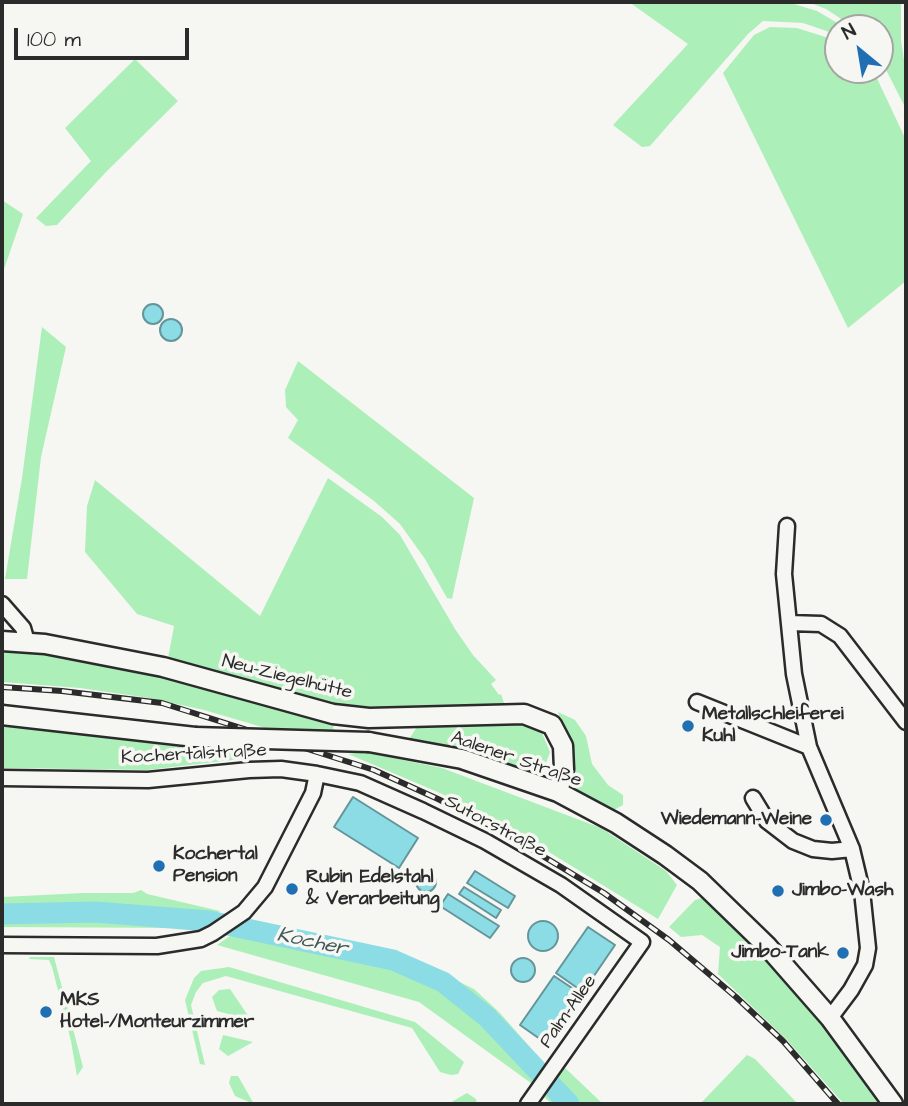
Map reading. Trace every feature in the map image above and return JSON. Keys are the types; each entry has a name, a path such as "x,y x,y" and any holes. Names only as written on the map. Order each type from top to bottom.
{"street":[{"path":"787,526 784,574 794,674 809,747 852,849 862,891 869,948 865,965 830,1018"},
{"path":"2,604 23,628 26,642"},
{"path":"789,622 821,624 840,636 906,722"},
{"name":"Neu-Ziegelhütte","path":"2,641 26,642 163,667 333,714 369,718 524,714 552,725 563,746 564,769 558,792"},
{"path":"697,702 809,747"},
{"name":"Aalener Straße","path":"2,715 195,737 369,742 462,759 558,792 616,823 700,881 767,946 830,1018 893,1104"},
{"name":"Kochertalstraße","path":"2,778 148,780 281,769 317,774"},
{"path":"2,945 157,946 201,939 213,933 244,912 265,887 313,793 317,774"},
{"name":"Sutorstraße","path":"317,774 360,783 485,841 562,885 642,942"},
{"path":"753,799 767,821 793,841 813,849 852,849"},
{"name":"Palm-Allee","path":"532,1099 642,942"}],"green space":[{"path":"629,2 774,2 794,4 824,15 824,30 803,23 763,21 748,34 650,146 642,147 613,125 688,44"},
{"path":"808,2 901,2 906,109 893,84 894,14 834,14"},
{"path":"770,27 797,28 824,37 824,84 880,84 906,140 906,281 848,328 723,73 754,35"},
{"path":"135,59 178,101 57,225 46,226 36,218 91,161 65,128"},
{"path":"2,200 23,214 2,275"},
{"path":"42,327 66,347 41,457 27,579 5,579 22,478"},
{"path":"298,361 474,498 452,599 447,598 425,559 400,524 374,501 288,438 298,420 286,407 285,390"},
{"path":"328,478 382,517 400,535 455,629 473,655 496,680 491,684 499,695 501,694 505,706 372,711 335,706 167,664 174,626 137,614 85,552 87,506 95,480 260,616"},
{"path":"2,646 163,672 334,718 333,735 286,734 204,710 149,698 80,688 2,682"},
{"path":"558,712 575,720 586,736 592,764 608,785 623,795 623,805 612,811 565,786 569,744"},
{"path":"527,721 542,733 550,752 542,768 522,767 409,739 419,724"},
{"path":"2,726 168,745 219,747 241,759 147,770 2,768"},
{"path":"364,752 442,768 601,828 666,871 677,885 658,919 513,830 440,793 348,754"},
{"path":"141,890 147,894 220,911 213,917 184,928 2,927 2,897 133,893"},
{"path":"705,897 763,948 883,1104 844,1104 786,1039 718,974 720,947 702,935 681,937 669,927 695,900"},
{"path":"250,922 403,955 474,989 499,1012 544,1063 535,1086 419,1002 217,945"},
{"path":"54,957 83,1067 77,1076 52,967 49,960 29,959"},
{"path":"229,967 415,1022 464,1062 458,1074 440,1072 412,1028 226,976 203,983 191,1005 205,1065 200,1064 185,1000 194,978 201,971"},
{"path":"230,989 251,1020 217,1011 212,997 219,990"},
{"path":"223,1035 253,1042 228,1056 219,1049"},
{"path":"747,1055 755,1059 798,1104 700,1104"},
{"path":"562,1065 603,1104 552,1104 544,1097"},
{"path":"231,1076 238,1076 254,1104 235,1096 229,1083"},
{"path":"467,1093 476,1099 477,1104 448,1104"}],"water":[{"path":"153,304 160,307 163,314 160,321 153,324 146,321 143,314 146,307"},
{"path":"171,319 179,322 182,330 179,338 171,341 163,338 160,330 163,322"},
{"path":"353,797 418,838 399,868 334,827"},
{"path":"475,871 515,896 508,908 467,883"},
{"path":"426,872 433,875 436,882 433,889 426,892 419,889 416,882 419,875"},
{"path":"464,887 501,910 496,918 459,894"},
{"path":"448,894 499,926 490,938 440,906"},
{"path":"543,921 553,926 558,936 553,946 543,951 533,946 528,936 533,926"},
{"path":"588,927 615,945 583,992 556,973"},
{"path":"523,958 531,962 535,970 531,978 523,982 515,978 511,970 515,962"},
{"path":"554,976 581,994 547,1044 520,1025"}],"waterway":[{"name":"Kocher","path":"2,914 95,912 209,921 393,960 443,982 487,1017 569,1104"},
{"name":"Kocher","path":"553,1097 555,1090"}],"railway":[{"path":"2,687 162,703 374,770 438,799 503,832 604,893 669,940 783,1041 838,1104"}],"place":[{"name":"Metallschleiferei Kuhl","path":"688,726"},
{"name":"Wiedemann-Weine","path":"826,820"},
{"name":"Kochertal Pension","path":"159,866"},
{"name":"Rubin Edelstahl & Verarbeitung","path":"292,889"},
{"name":"Jimbo-Wash","path":"778,891"},
{"name":"Jimbo-Tank","path":"843,953"},
{"name":"MKS Hotel-/Monteurzimmer","path":"46,1012"}]}
